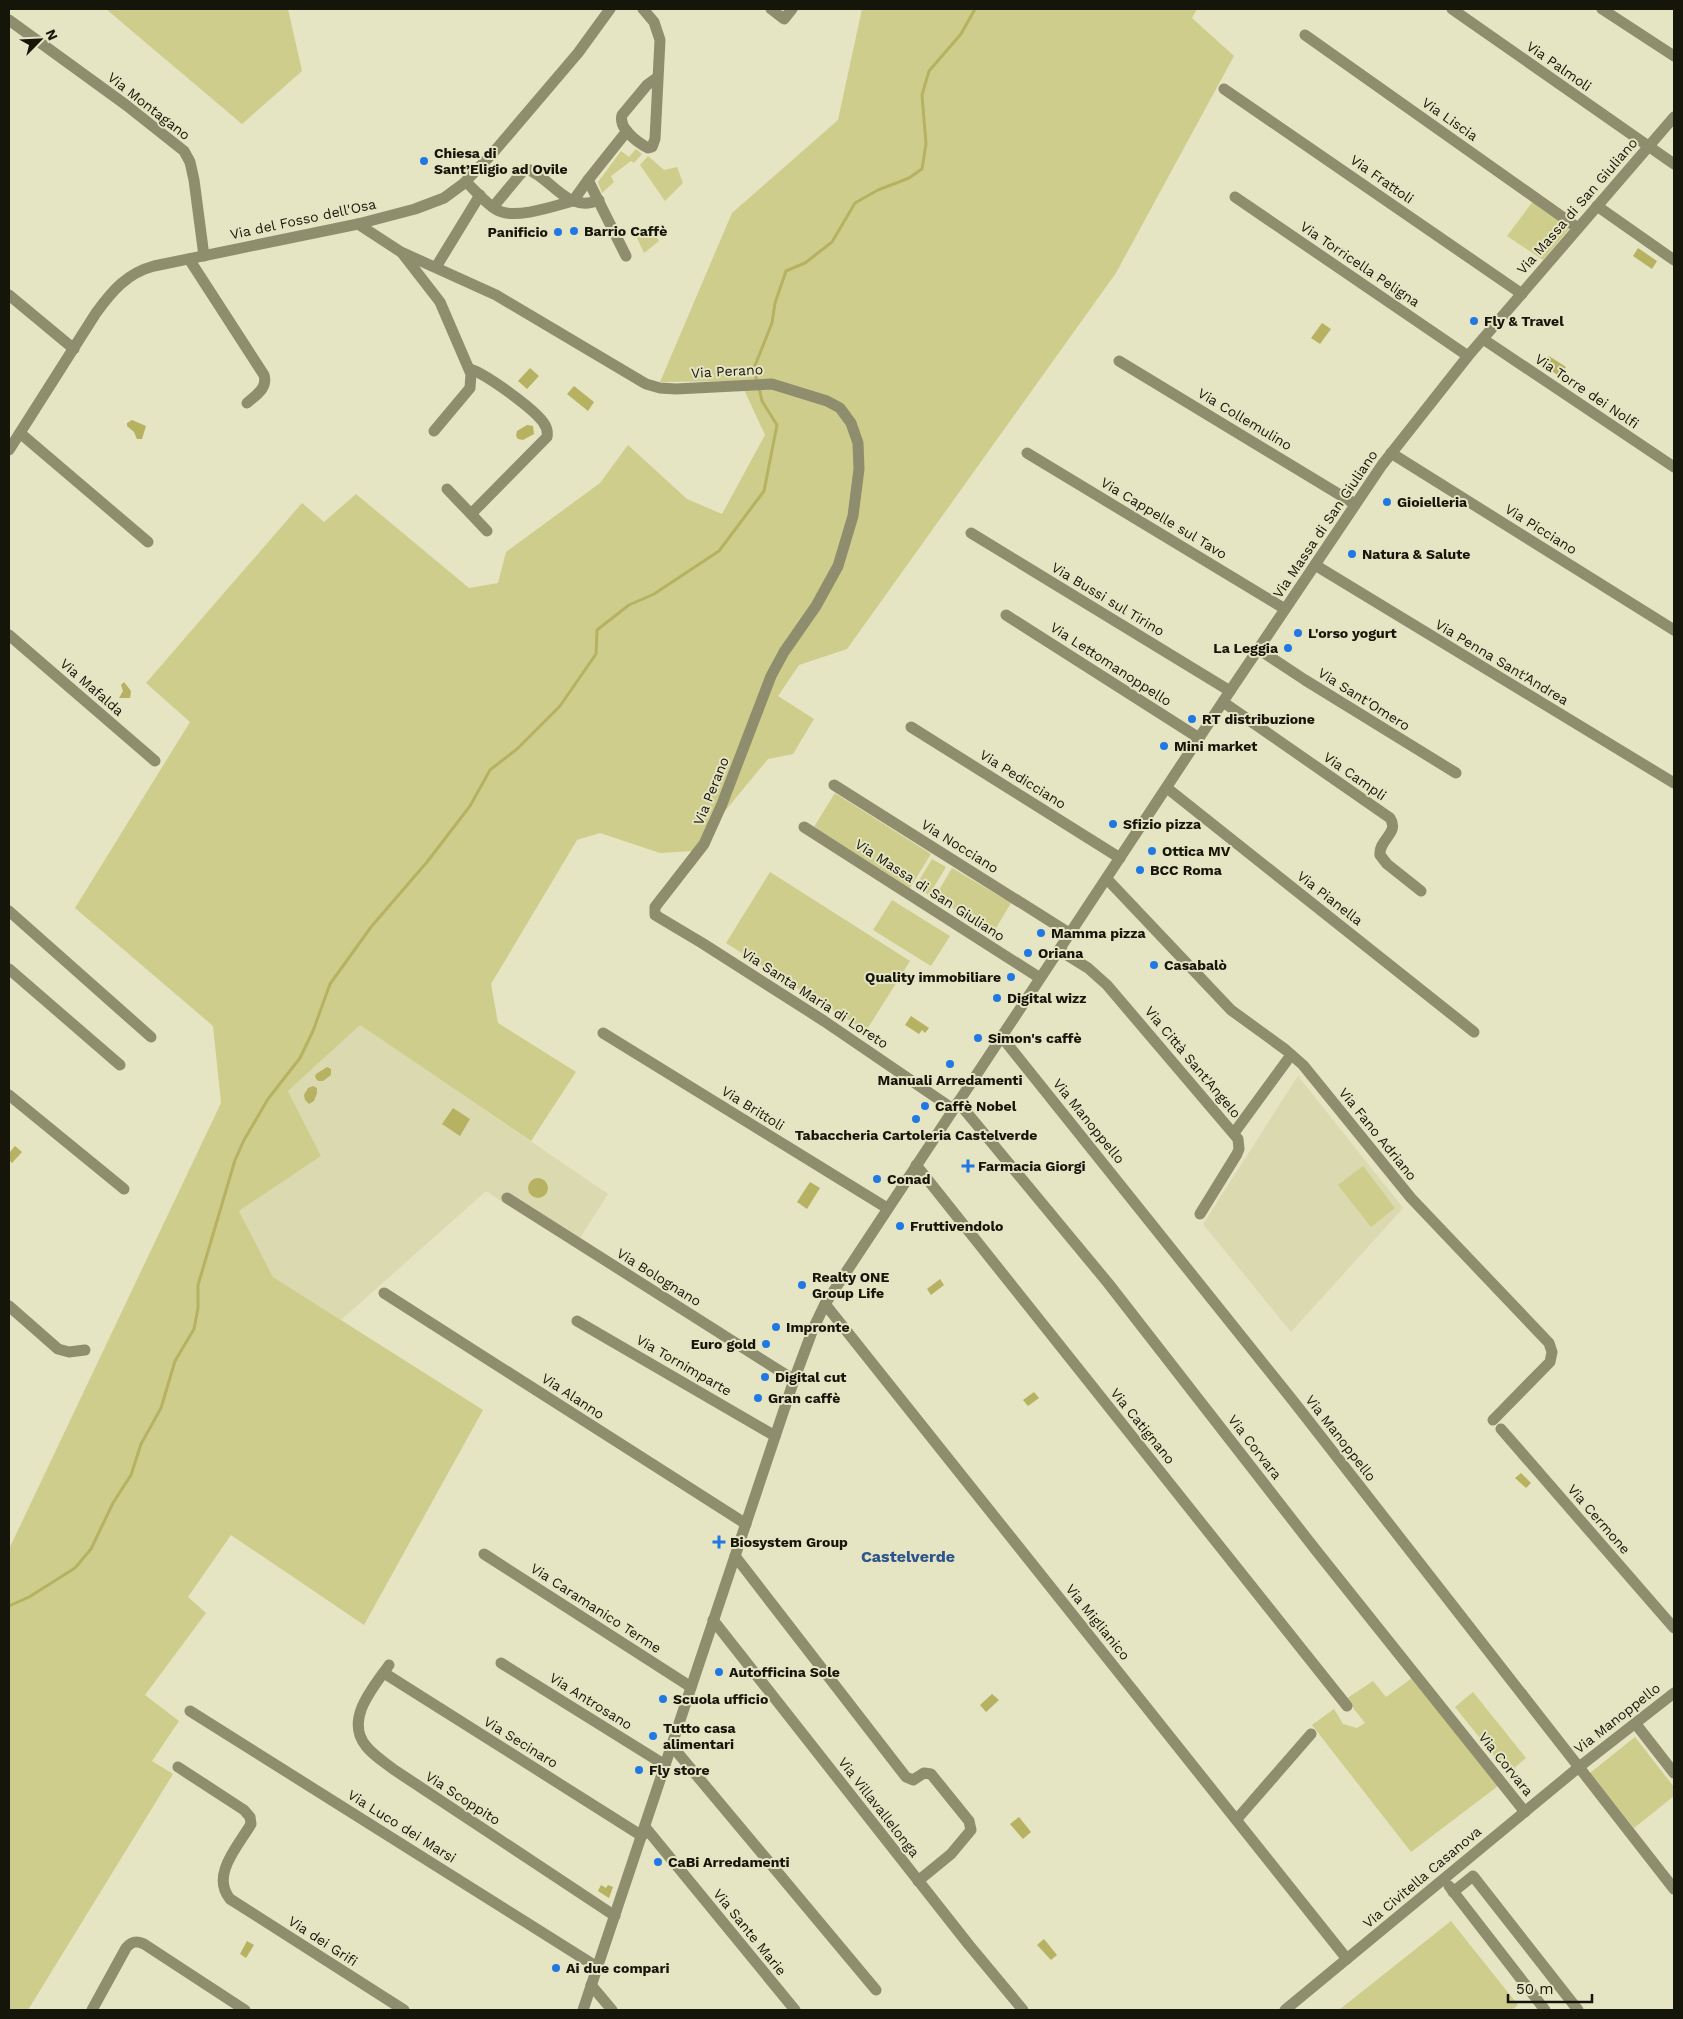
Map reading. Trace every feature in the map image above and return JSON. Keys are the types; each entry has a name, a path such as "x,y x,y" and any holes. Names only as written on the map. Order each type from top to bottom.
{"street":[{"path":"643,9 654,22 659,34 658,77 654,143 650,148 645,147 620,123 622,115 647,85 658,77"},
{"path":"771,9 784,19 792,9"},
{"name":"Via Palmoli","path":"1452,9 1674,164"},
{"path":"1602,9 1674,56"},
{"name":"Via del Fosso dell'Osa","path":"9,450 96,313 124,280 146,268 358,224 434,202 451,194 466,182 578,53 605,11"},
{"name":"Via Montagano","path":"9,20 126,105 184,151 190,162 194,180 204,256"},
{"name":"Via Liscia","path":"1305,35 1578,228"},
{"name":"Via Frattoli","path":"1224,89 1522,294"},
{"name":"Via Massa di San Giuliano","path":"583,2010 794,1380 813,1329 825,1304 1069,933 1391,453 1468,356 1674,117"},
{"path":"573,202 627,131"},
{"path":"493,207 523,171 527,169 573,202"},
{"path":"588,180 626,256"},
{"path":"466,182 502,213 515,213 573,202 587,204 599,200"},
{"path":"436,267 480,195"},
{"name":"Via Torricella Peligna","path":"1235,197 1468,356"},
{"path":"1597,206 1674,260"},
{"name":"Via Perano","path":"358,224 400,252 496,295 650,385 676,389 758,384 777,385 816,397 837,406 847,417 855,433 859,452 855,510 837,569 771,676 736,770 706,840 694,859 655,907 656,917"},
{"path":"400,252 432,290 442,306 470,369 472,380 470,388 434,431"},
{"path":"189,259 264,375 266,381 264,387 247,403"},
{"path":"9,295 74,349"},
{"name":"Via Torre dei Nolfi","path":"1483,339 1674,468"},
{"name":"Via Collemulino","path":"1119,360 1355,504"},
{"path":"470,369 491,379 539,418 546,426 548,433 544,441 471,514"},
{"path":"20,433 148,542"},
{"name":"Via Cappelle sul Tavo","path":"1027,453 1285,609"},
{"name":"Via Picciano","path":"1391,453 1674,630"},
{"path":"447,489 488,531"},
{"name":"Via Bussi sul Tirino","path":"971,533 1230,691"},
{"name":"Via Penna Sant'Andrea","path":"1315,565 1674,783"},
{"name":"Via Lettomanoppello","path":"1006,615 1199,738"},
{"name":"Via Mafalda","path":"9,635 155,761"},
{"name":"Via Sant'Omero","path":"1258,649 1456,773"},
{"name":"Via Campli","path":"1223,702 1390,818 1393,828 1380,847 1381,857 1387,864 1422,891"},
{"name":"Via Pedicciano","path":"911,727 1120,858"},
{"name":"Via Nocciano","path":"834,784 1069,933"},
{"name":"Via Pianella","path":"1167,788 1474,1032"},
{"name":"Via Massa di San Giuliano","path":"804,827 1040,978"},
{"name":"Via Fano Adriano","path":"1106,879 1231,1010 1292,1054 1403,1188 1549,1343 1552,1352 1550,1362 1493,1420"},
{"path":"9,911 152,1037"},
{"name":"Via Santa Maria di Loreto","path":"656,917 702,943 956,1106"},
{"name":"Via Città Sant'Angelo","path":"1058,950 1103,980 1234,1133 1239,1143 1237,1154 1200,1214"},
{"path":"9,969 120,1065"},
{"name":"Via Brittoli","path":"603,1033 887,1208"},
{"name":"Via Manoppello","path":"1001,1036 1288,1394 1579,1767 1674,1693"},
{"path":"1234,1133 1292,1054"},
{"path":"9,1095 124,1189"},
{"name":"Via Corvara","path":"956,1106 1108,1283 1315,1549 1525,1812"},
{"name":"Via Catignano","path":"916,1166 1347,1706"},
{"name":"Via Bolognano","path":"507,1198 794,1380"},
{"name":"Via Alanno","path":"384,1293 746,1524"},
{"name":"Via Miglianico","path":"825,1304 1347,1959"},
{"path":"9,1306 58,1349 69,1352 85,1350"},
{"name":"Via Tornimparte","path":"577,1321 775,1436"},
{"name":"Via Cermone","path":"1501,1429 1674,1628"},
{"name":"Via Caramanico Terme","path":"484,1554 691,1688"},
{"path":"735,1556 906,1777 913,1780 924,1773 931,1774 969,1821 971,1826 970,1832 956,1849 918,1881"},
{"name":"Via Villavallelonga","path":"713,1620 918,1881 1023,2010"},
{"name":"Via Antrosano","path":"501,1663 665,1765"},
{"name":"Via Secinaro","path":"386,1669 643,1831"},
{"name":"Via Scoppito","path":"386,1669 360,1710 360,1736 367,1748 393,1769 615,1916"},
{"name":"Via Luco dei Marsi","path":"190,1710 597,1967"},
{"path":"1635,1723 1674,1773"},
{"path":"1237,1819 1311,1734"},
{"path":"672,1746 876,1990"},
{"name":"Via dei Grifi","path":"178,1767 244,1810 250,1817 251,1824 224,1870 223,1882 227,1896 404,2010"},
{"path":"1579,1767 1674,1889"},
{"name":"Via Civitella Casanova","path":"1285,2010 1579,1767"},
{"name":"Via Sante Marie","path":"643,1831 795,2010"},
{"path":"1463,1863 1578,2010"},
{"path":"1453,1892 1473,1876"},
{"path":"1444,1879 1545,2010"},
{"path":"92,2010 126,1948 134,1942 144,1944 246,2010"},
{"path":"591,1985 612,2010"}],"shaded area":[{"path":"106,9 288,9 302,71 242,124"},
{"path":"862,9 1197,9 1192,18 1234,56 1116,273 847,649 799,665 778,696 814,719 793,754 768,759 692,851 660,853 600,833 577,840 491,984 498,1023 576,1072 531,1141 360,1025 288,1091 321,1156 239,1211 273,1277 483,1410 364,1625 231,1535 188,1597 206,1613 145,1695 179,1721 152,1761 173,1774 28,2010 9,2010 9,1549 221,1103 213,1026 75,908 190,722 146,683 302,503 324,522 356,494 469,588 498,583 506,552 600,483 628,445 687,499 722,514 765,435 740,381 660,382 732,213 838,120"},
{"path":"636,149 642,154 634,163 631,161 611,176 614,182 602,193 598,182 621,151 629,157"},
{"path":"648,156 664,170 677,167 683,183 665,201 640,165"},
{"path":"1534,200 1571,227 1543,260 1507,236"},
{"path":"650,227 659,241 644,253 637,238"},
{"path":"1638,248 1657,261 1652,269 1633,256"},
{"path":"1322,323 1331,329 1320,344 1311,338"},
{"path":"1549,356 1566,367 1559,376 1543,365"},
{"path":"530,368 539,376 527,389 518,381"},
{"path":"574,386 594,402 588,411 567,394"},
{"path":"132,420 146,426 142,439 137,439 134,432 127,426 127,423"},
{"path":"527,425 533,426 534,434 523,440 518,439 516,436 517,431"},
{"path":"124,682 131,691 130,698 119,698 123,691 121,685"},
{"path":"835,793 931,854 910,888 814,827"},
{"path":"932,859 946,867 929,895 915,887"},
{"path":"952,868 1011,903 993,933 935,897"},
{"path":"770,872 910,961 866,1031 726,943"},
{"path":"892,900 950,936 931,966 873,930"},
{"path":"911,1016 929,1028 925,1033 922,1030 919,1034 905,1025"},
{"path":"360,1025 608,1194 580,1238 504,1203 486,1191 341,1320 273,1277 239,1211 321,1156 288,1091"},
{"path":"327,1067 331,1069 331,1075 323,1081 318,1081 315,1077 316,1074"},
{"path":"1298,1076 1403,1208 1291,1332 1203,1224"},
{"path":"313,1086 317,1088 317,1093 314,1101 309,1104 305,1100 304,1095 308,1088"},
{"path":"453,1108 470,1119 460,1136 442,1124"},
{"path":"15,1146 22,1152 12,1163 9,1160 9,1153"},
{"path":"1363,1166 1395,1208 1371,1227 1338,1185"},
{"path":"538,1178 545,1181 548,1188 545,1195 538,1198 531,1195 528,1188 531,1181"},
{"path":"810,1182 820,1188 807,1209 797,1202"},
{"path":"940,1279 944,1285 931,1295 927,1289"},
{"path":"1034,1392 1039,1398 1028,1406 1023,1400"},
{"path":"1521,1473 1531,1483 1526,1488 1515,1478"},
{"path":"1412,1678 1498,1786 1411,1852 1312,1725 1334,1709 1343,1724 1357,1728 1365,1723 1346,1699 1373,1681 1386,1697"},
{"path":"1473,1692 1526,1758 1508,1773 1455,1707"},
{"path":"992,1694 999,1700 986,1712 980,1705"},
{"path":"1635,1737 1674,1787 1674,1796 1634,1828 1590,1773"},
{"path":"1019,1817 1031,1832 1023,1839 1010,1824"},
{"path":"601,1885 606,1888 608,1885 613,1887 609,1898 598,1891"},
{"path":"1451,1921 1518,2005 1512,2010 1339,2010"},
{"path":"1044,1939 1057,1955 1051,1960 1037,1945"},
{"path":"247,1941 254,1945 246,1958 240,1954"}],"waterway":[{"path":"757,382 754,368 772,323 775,303 786,271 805,263 832,242 855,203 878,190 909,178 922,169 926,144 922,95 929,71 961,34 975,9"},
{"path":"9,1606 29,1597 75,1568 91,1549 113,1503 131,1475 141,1444 161,1408 175,1361 194,1329 198,1308 198,1285 235,1160 244,1140 268,1099 300,1058 313,1031 330,984 371,927 427,862 470,806 490,770 517,749 560,706 596,654 597,630 629,605 654,594 719,551 764,491 777,425 762,401 759,388"}],"place":[{"name":"Chiesa di Sant’Eligio ad Ovile","path":"424,161"},
{"name":"Barrio Caffè","path":"574,231"},
{"name":"Panificio","path":"558,232"},
{"name":"Fly & Travel","path":"1474,321"},
{"name":"Gioielleria","path":"1387,502"},
{"name":"Natura & Salute","path":"1352,554"},
{"name":"L'orso yogurt","path":"1298,633"},
{"name":"La Leggia","path":"1288,648"},
{"name":"RT distribuzione","path":"1192,719"},
{"name":"Mini market","path":"1164,746"},
{"name":"Sfizio pizza","path":"1113,824"},
{"name":"Ottica MV","path":"1152,851"},
{"name":"BCC Roma","path":"1140,870"},
{"name":"Mamma pizza","path":"1041,933"},
{"name":"Oriana","path":"1028,953"},
{"name":"Casabalò","path":"1154,965"},
{"name":"Quality immobiliare","path":"1011,977"},
{"name":"Digital wizz","path":"997,998"},
{"name":"Simon's caffè","path":"978,1038"},
{"name":"Manuali Arredamenti","path":"950,1064"},
{"name":"Caffè Nobel","path":"925,1106"},
{"name":"Tabaccheria Cartoleria Castelverde","path":"916,1119"},
{"name":"Farmacia Giorgi","path":"968,1166"},
{"name":"Conad","path":"877,1179"},
{"name":"Fruttivendolo","path":"900,1226"},
{"name":"Realty ONE Group Life","path":"802,1285"},
{"name":"Impronte","path":"776,1327"},
{"name":"Euro gold","path":"766,1344"},
{"name":"Digital cut","path":"765,1377"},
{"name":"Gran caffè","path":"758,1398"},
{"name":"Biosystem Group","path":"719,1542"},
{"name":"Autofficina Sole","path":"719,1672"},
{"name":"Scuola ufficio","path":"663,1699"},
{"name":"Tutto casa alimentari","path":"653,1736"},
{"name":"Fly store","path":"639,1770"},
{"name":"CaBi Arredamenti","path":"658,1862"},
{"name":"Ai due compari","path":"556,1968"}],"district":[{"name":"Castelverde","path":"908,1556"}]}
